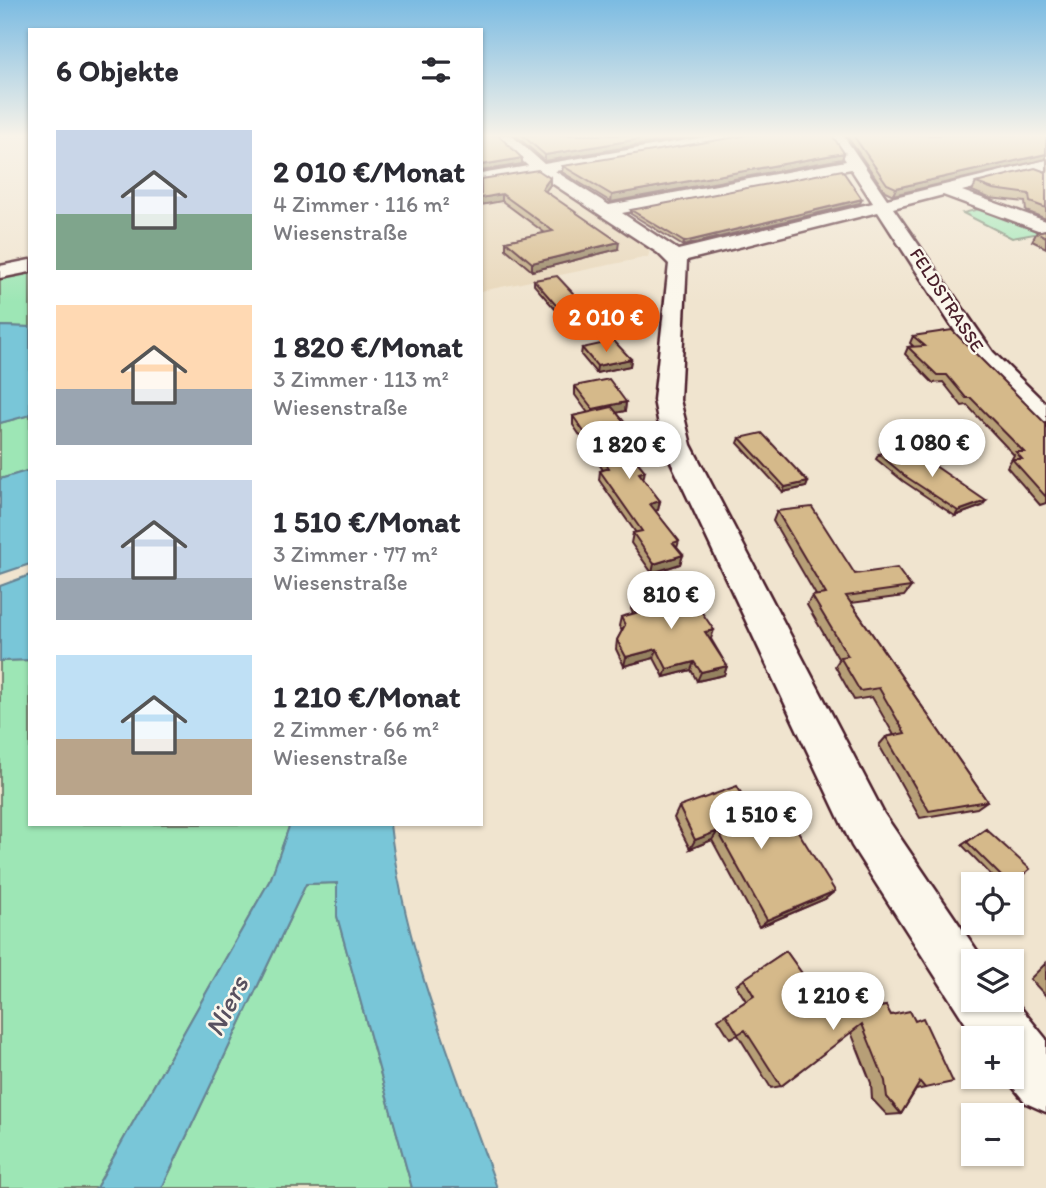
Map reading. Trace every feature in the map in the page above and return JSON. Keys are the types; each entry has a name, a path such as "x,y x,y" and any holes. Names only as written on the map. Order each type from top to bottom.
{"street":[{"path":"573,190 675,257 680,270 667,400 677,445 741,580 868,830 907,894 961,973"},
{"path":"605,211 714,190"},
{"name":"FELDSTRASSE","path":"874,190 984,357 1046,419"},
{"path":"675,257 942,190"},
{"path":"945,190 1046,228"},
{"path":"0,272 28,266"},
{"path":"1024,1056 1046,1083"}],"shaded area":[{"path":"483,190 559,190 650,250 648,257 483,291"}],"green space":[{"path":"983,208 1046,232 1012,238 963,213"},
{"path":"28,272 28,327 0,326 0,278"},
{"path":"28,416 28,471 0,479 0,423"},
{"path":"28,660 28,826 289,826 271,878 96,1188 0,1188 0,661"},
{"path":"338,883 337,916 412,1188 162,1188 306,884"}],"water":[{"path":"0,326 28,327 28,416 0,423"},
{"path":"28,471 28,565 0,574 0,479"},
{"path":"28,576 28,660 0,661 0,586"},
{"name":"Niers","path":"289,826 390,826 397,871 419,963 448,1054 497,1188 412,1188 337,916 337,883 306,884 162,1188 96,1188 271,878"}],"building":[{"path":"483,190 544,190 619,242 532,263 506,241 553,231 502,194 483,198"},
{"path":"604,190 637,190 612,195"},
{"path":"734,190 856,190 862,199 684,242 631,210"},
{"path":"1003,190 1046,190 1046,208 1030,202 1029,194"},
{"path":"1046,230 1046,237 1037,232"},
{"path":"557,276 585,306 561,311 534,280"},
{"path":"952,330 1046,424 1046,497 1012,459 1022,459 1016,452 1024,452 971,398 966,398 947,375 937,375 908,347 925,346 913,336"},
{"path":"614,341 631,359 597,366 582,348"},
{"path":"609,379 626,402 593,409 575,386"},
{"path":"612,407 630,429 626,430 635,441 623,444 645,471 639,473 660,501 650,504 679,541 673,543 683,555 654,564 633,533 642,531 600,471 609,468 573,416"},
{"path":"762,433 808,482 785,487 740,438"},
{"path":"906,446 986,501 958,511 905,476 879,454"},
{"path":"812,507 855,574 897,568 911,587 846,596 987,801 929,811 886,737 905,733 879,688 860,691 840,657 848,656 812,596 826,594 777,511"},
{"path":"685,588 714,630 705,632 727,666 701,672 694,662 667,669 657,649 626,657 617,640 625,625 621,617 639,612 633,600"},
{"path":"737,786 755,817 783,807 835,891 767,920 718,831 695,840 679,807"},
{"path":"986,829 1030,869 1024,874 997,872 967,842"},
{"path":"786,951 833,1017 886,1006 891,1015 910,1011 915,1021 923,1018 953,1082 925,1088 920,1082 901,1114 887,1097 885,1081 862,1024 781,1086 745,1030 738,1034 726,1014 754,996 744,979"}]}
